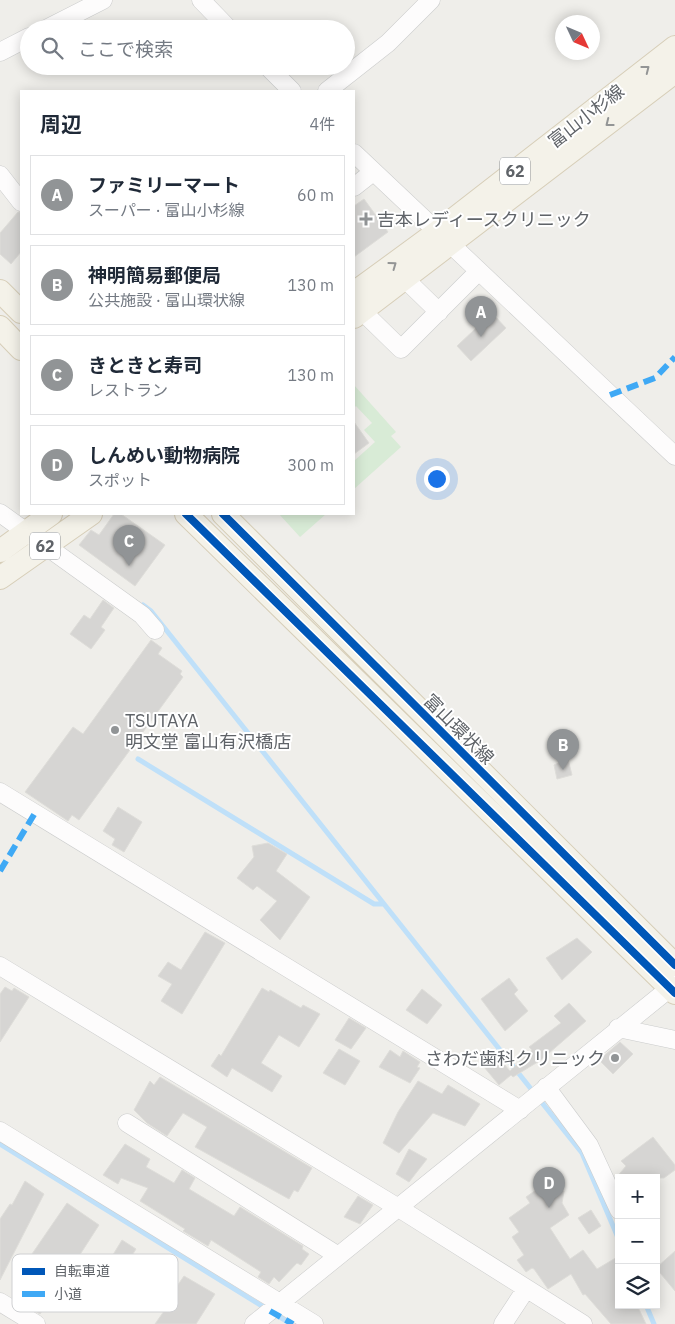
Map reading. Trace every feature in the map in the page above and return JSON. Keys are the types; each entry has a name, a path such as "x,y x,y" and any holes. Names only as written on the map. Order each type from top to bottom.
{"main road":[{"name":"富山小杉線","path":"357,307 443,239 675,47"},
{"name":"富山小杉線","path":"357,307 405,279 443,239 675,72"},
{"path":"0,291 20,311"},
{"path":"0,327 20,348"},
{"name":"62","path":"0,551 50,515"},
{"name":"62","path":"0,578 90,515"},
{"name":"富山環状線","path":"187,515 673,988"},
{"name":"富山環状線","path":"224,515 675,965"}],"street":[{"path":"64,20 103,0"},
{"path":"201,0 220,20"},
{"path":"355,69 388,43 432,0"},
{"path":"0,52 20,42"},
{"path":"276,75 291,90"},
{"path":"328,90 347,75"},
{"path":"355,154 675,456"},
{"path":"355,186 373,172"},
{"path":"0,175 20,201"},
{"path":"357,307 402,349 478,272"},
{"path":"405,279 439,312"},
{"path":"0,513 142,616 155,630"},
{"path":"0,792 520,1110"},
{"path":"0,966 398,1207 583,1324"},
{"path":"254,1324 337,1255 520,1110 618,1028 673,988"},
{"path":"618,1028 675,1040"},
{"path":"546,1087 589,1145 615,1201"},
{"path":"127,1123 337,1255"},
{"path":"0,1131 314,1324"},
{"path":"503,1324 526,1289"},
{"path":"0,1302 12,1309"},
{"path":"16,1312 36,1324"}],"green space":[{"path":"355,386 396,432 391,436 401,447 355,488 355,460 375,442 364,430 372,423 356,406"},
{"path":"280,515 325,515 300,537"}],"building":[{"name":"吉本レディースクリニック","path":"364,199 388,232 355,256 355,205"},
{"path":"20,212 20,253 11,264 0,254 0,233"},
{"path":"492,313 506,328 471,361 457,346"},
{"path":"355,423 369,443 355,453"},
{"path":"113,515 122,515 165,545 135,586 79,545 91,530 99,535"},
{"path":"103,600 114,608 101,627 105,630 91,649 70,634 84,615 90,619"},
{"name":"TSUTAYA 明文堂 富山有沢橋店","path":"151,640 162,648 158,654 182,671 180,674 183,677 79,820 72,815 68,821 25,792 73,727 83,734"},
{"path":"568,759 572,775 557,779 554,765"},
{"path":"118,807 142,822 124,852 112,845 115,839 103,831"},
{"path":"268,843 287,854 276,871 310,897 280,940 260,920 277,901 257,886 253,890 237,878 254,857 252,846"},
{"path":"205,932 225,943 182,1014 161,1001 172,984 158,976 168,962 181,970"},
{"path":"577,938 592,952 562,980 546,958"},
{"path":"509,978 518,990 514,994 528,1011 505,1031 481,999"},
{"path":"5,987 12,991 14,988 29,997 0,1042 0,994"},
{"path":"262,988 269,992 270,990 301,1008 303,1005 320,1014 299,1047 279,1035 261,1063 282,1076 272,1092 232,1068 227,1077 211,1066 219,1054 221,1056"},
{"path":"422,989 442,1005 427,1024 406,1010"},
{"path":"569,1003 586,1021 541,1060 513,1077 511,1075 499,1085 484,1067 497,1056 510,1071 532,1050 529,1047 561,1023 554,1016"},
{"path":"349,1018 366,1028 351,1049 335,1040"},
{"name":"さわだ歯科クリニック","path":"620,1042 633,1054 613,1074 599,1060"},
{"path":"339,1049 360,1061 345,1085 323,1073"},
{"path":"390,1050 400,1057 403,1051 420,1062 417,1067 420,1068 410,1083 379,1067"},
{"path":"160,1077 312,1168 298,1192 294,1190 289,1199 195,1147 207,1127 183,1113 167,1136 147,1123 134,1110 150,1081 154,1085"},
{"path":"418,1081 442,1094 448,1085 480,1104 465,1126 433,1113 399,1153 383,1143 398,1112"},
{"path":"653,1137 675,1165 675,1170 664,1178 660,1178 660,1174 619,1174 626,1166 621,1161"},
{"path":"125,1144 150,1159 146,1167 174,1183 182,1170 195,1178 189,1189 234,1216 240,1207 303,1246 302,1249 309,1254 301,1265 297,1263 279,1282 274,1277 269,1284 258,1277 261,1272 211,1240 208,1246 140,1201 148,1188 121,1178 118,1184 103,1175"},
{"path":"409,1149 427,1159 409,1182 396,1174"},
{"path":"25,1181 44,1194 0,1280 0,1219 10,1204 12,1205"},
{"path":"543,1185 546,1189 551,1186 553,1190 564,1191 562,1203 569,1215 550,1228 570,1259 583,1250 597,1269 615,1258 615,1309 639,1309 646,1324 611,1324 585,1294 583,1295 571,1274 548,1289 534,1269 532,1268 526,1272 517,1260 524,1255 512,1237 519,1232 509,1218 530,1203 526,1197"},
{"path":"358,1196 373,1205 360,1224 344,1217"},
{"path":"67,1203 99,1225 80,1254 32,1254"},
{"path":"591,1210 601,1226 589,1234 578,1218"},
{"path":"122,1240 136,1249 133,1254 113,1254"},
{"path":"675,1251 675,1291 660,1273 660,1264"},
{"path":"184,1276 215,1294 196,1324 155,1324 163,1312 178,1312 178,1285"}],"waterway":[{"path":"143,605 151,611 582,1153 615,1231"},
{"path":"138,759 374,904 384,904"},
{"path":"0,1144 178,1254"},
{"path":"178,1254 291,1324"},
{"path":"648,1309 654,1324"}],"marked path":[{"path":"610,395 655,378 675,357"},
{"path":"0,871 35,813"},
{"path":"270,1311 293,1324"}],"cycle path":[{"path":"187,515 675,993"},
{"path":"224,515 675,965"}],"place":[{"name":"吉本レディースクリニック","path":"366,219"},
{"name":"ファミリーマート","path":"481,337"},
{"name":"きときと寿司","path":"129,566"},
{"name":"TSUTAYA 明文堂 富山有沢橋店","path":"115,730"},
{"name":"神明簡易郵便局","path":"563,770"},
{"name":"さわだ歯科クリニック","path":"615,1058"},
{"name":"しんめい動物病院","path":"549,1208"}]}
